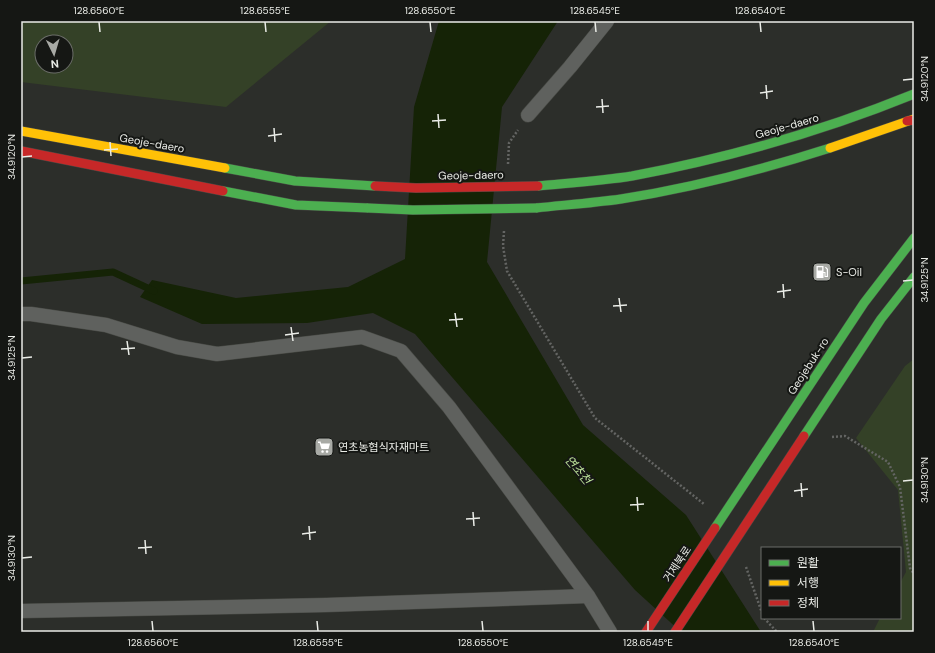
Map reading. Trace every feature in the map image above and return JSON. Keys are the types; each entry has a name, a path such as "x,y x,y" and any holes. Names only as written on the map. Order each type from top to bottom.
{"main road":[{"name":"Geoje-daero","path":"21,131 294,181 416,188 538,186 630,176 705,161 792,138 863,115 914,94"},
{"path":"21,151 296,205 413,210 536,208 632,198 710,182 791,161 912,120"},
{"name":"Geojebuk-ro","path":"727,510 864,303 914,238"},
{"path":"675,632 881,319 914,277"},
{"name":"거제북로","path":"646,632 727,510"}],"lane":[{"path":"528,115 570,67 607,21"},
{"path":"21,314 31,314 106,325 178,347 217,354 362,337 401,350 449,407 588,596 610,632"},
{"path":"21,611 326,605 588,596"}],"path":[{"path":"503,246 507,271 595,418 706,506"},
{"path":"802,439 844,436 888,462 900,487 910,568 914,574"},
{"path":"744,562 761,611"},
{"path":"765,619 777,632"}],"shaded area":[{"path":"21,21 331,21 226,107 21,82"},
{"path":"914,359 914,632 873,632 880,619 901,619 901,581 906,572 898,490 856,438 905,366"}],"water":[{"name":"연초천","path":"439,21 558,21 502,107 487,262 583,425 686,515 761,632 681,632 635,590 415,334 373,313 307,323 202,324 140,297 152,280 236,298 348,287 405,259 414,107"}],"waterway":[{"path":"21,281 113,272 154,291"}],"traffic: fast":[{"path":"538,186 597,181 632,176 704,161 775,142 845,120 914,94"},
{"path":"536,208 648,195 752,171 830,148"},
{"path":"225,168 295,181 375,186"},
{"path":"223,191 296,205 368,208"},
{"path":"368,208 413,210 536,208"},
{"path":"715,528 864,303 914,238"},
{"path":"804,436 881,319 914,277"}],"traffic: slow":[{"path":"830,148 914,119"},
{"path":"21,131 225,168"}],"traffic: jam":[{"path":"907,121 914,120"},
{"path":"21,151 223,191"},
{"path":"375,186 416,188 538,186"},
{"path":"675,632 804,436"},
{"path":"646,632 715,528"}],"place":[{"name":"S-Oil","path":"822,272"},
{"name":"연초농협식자재마트","path":"324,447"}]}
